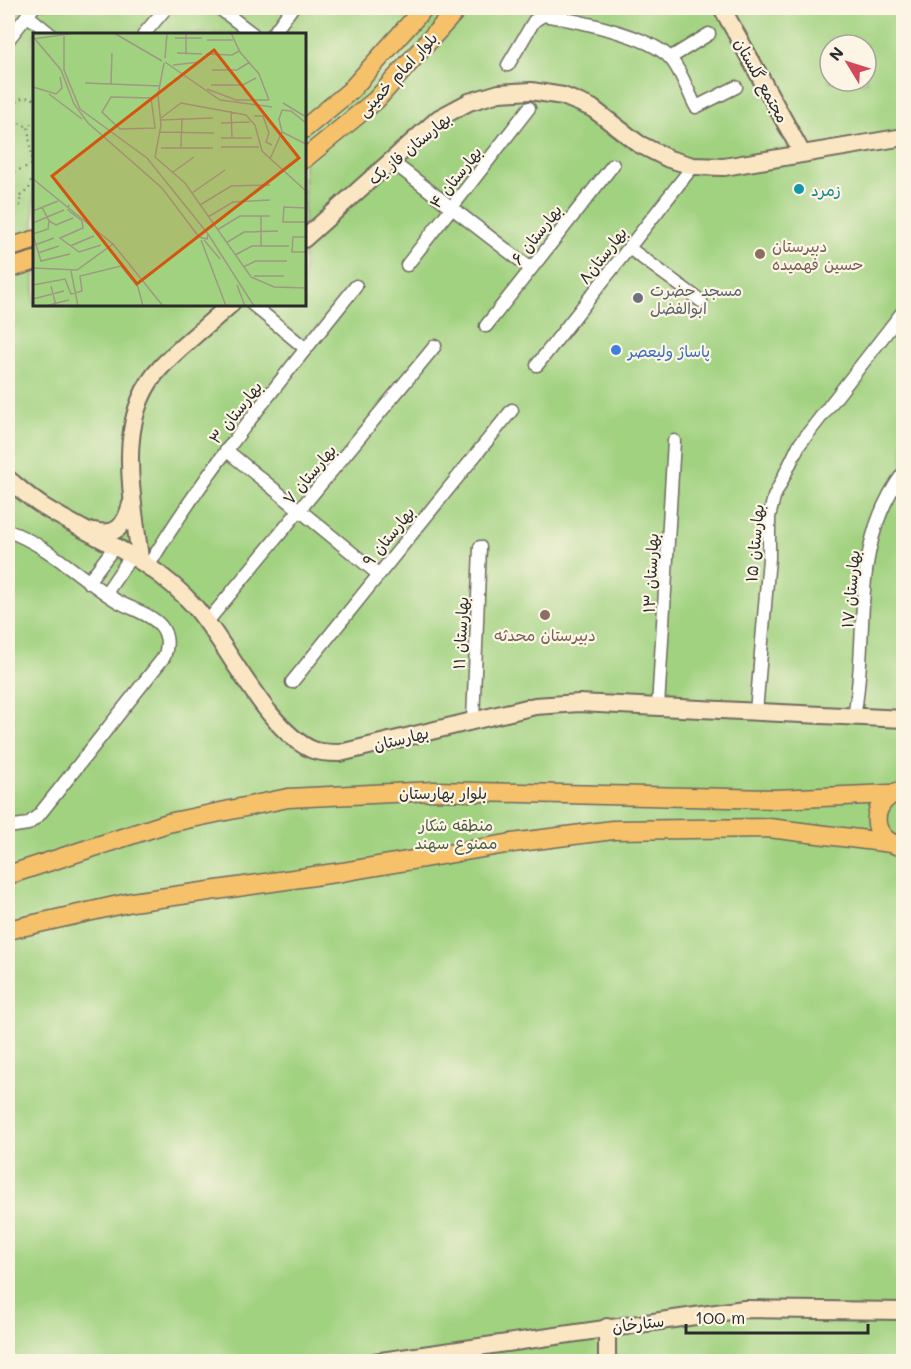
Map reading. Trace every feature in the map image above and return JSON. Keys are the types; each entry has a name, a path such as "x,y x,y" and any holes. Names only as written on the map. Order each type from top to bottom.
{"main road":[{"name":"بلوار امام خمینی","path":"306,127 350,91 424,8"},
{"name":"بلوار امام خمینی","path":"306,157 376,100 458,8"},
{"path":"8,248 33,240"},
{"path":"8,269 33,261"},
{"name":"بلوار بهارستان","path":"8,875 168,823 288,798 434,791 776,800 897,792"},
{"path":"897,792 878,809 876,819 883,837 897,845"},
{"path":"8,930 132,902 342,872 512,843 613,830 769,828 897,845"}],"street":[{"path":"145,33 166,8"},
{"path":"219,8 252,33"},
{"path":"274,33 292,8"},
{"path":"580,21 584,8"},
{"name":"مجتمع گلستان","path":"722,8 802,153"},
{"path":"8,40 30,11 49,33"},
{"path":"508,65 534,21 543,15 580,21 633,37 670,58 696,107 736,87"},
{"path":"670,58 709,34"},
{"name":"بهارستان فاز یک","path":"306,237 440,118 469,102 499,93 531,91 563,96 592,108 639,144 669,159 693,166 724,167 903,137"},
{"name":"بهارستان ۴","path":"407,265 529,108"},
{"path":"391,161 530,268"},
{"name":"بهارستان ۶","path":"486,326 613,165"},
{"name":"بهارستان۸","path":"537,365 693,166"},
{"path":"629,248 701,302"},
{"name":"بهارستان ۳","path":"106,593 140,560 181,512 226,450 356,286"},
{"path":"140,560 130,451 132,421 144,391 161,367 229,306"},
{"path":"254,306 306,349"},
{"name":"بهارستان ۱۵","path":"756,712 769,558 769,517 774,497 799,445 903,310"},
{"name":"بهارستان ۷","path":"207,622 435,346"},
{"name":"بهارستان ۹","path":"292,682 512,410"},
{"name":"بهارستان ۱۳","path":"658,706 674,441"},
{"path":"226,450 378,574"},
{"name":"بهارستان ۱۷","path":"854,717 861,663 866,563 874,524 887,494 903,472"},
{"name":"بهارستان","path":"8,479 43,506 140,560 177,589 207,622 278,723 296,741 315,751 340,753 546,705 579,702 903,719"},
{"path":"86,530 111,534 118,530 127,517 133,494"},
{"path":"8,531 38,546 88,582 161,627 166,635 167,649 164,657 39,815 28,824 8,827"},
{"path":"88,582 116,545"},
{"name":"بهارستان ۱۱","path":"473,721 480,548"},
{"name":"ستارخان","path":"374,1362 744,1309 903,1311"},
{"path":"607,1327 607,1362"}],"path":[{"path":"33,99 25,96 15,104 12,115 16,122 28,125 33,123"},
{"path":"8,98 15,104"},
{"path":"8,134 16,122"},
{"path":"8,197 20,196 29,189 33,165 28,125"},
{"path":"8,174 33,165"},
{"path":"8,209 21,205 20,196"}],"green space":[{"name":"منطقه شکار ممنوع سهند","path":"8,8 903,8 903,1361 8,1361"}],"place":[{"name":"زمرد","path":"799,189"},
{"name":"دبیرستان حسین فهمیده","path":"760,254"},
{"name":"مسجد حضرت ابوالفضل","path":"638,298"},
{"name":"پاساژ ولیعصر","path":"616,350"},
{"name":"دبیرستان محدثه","path":"545,615"}]}
